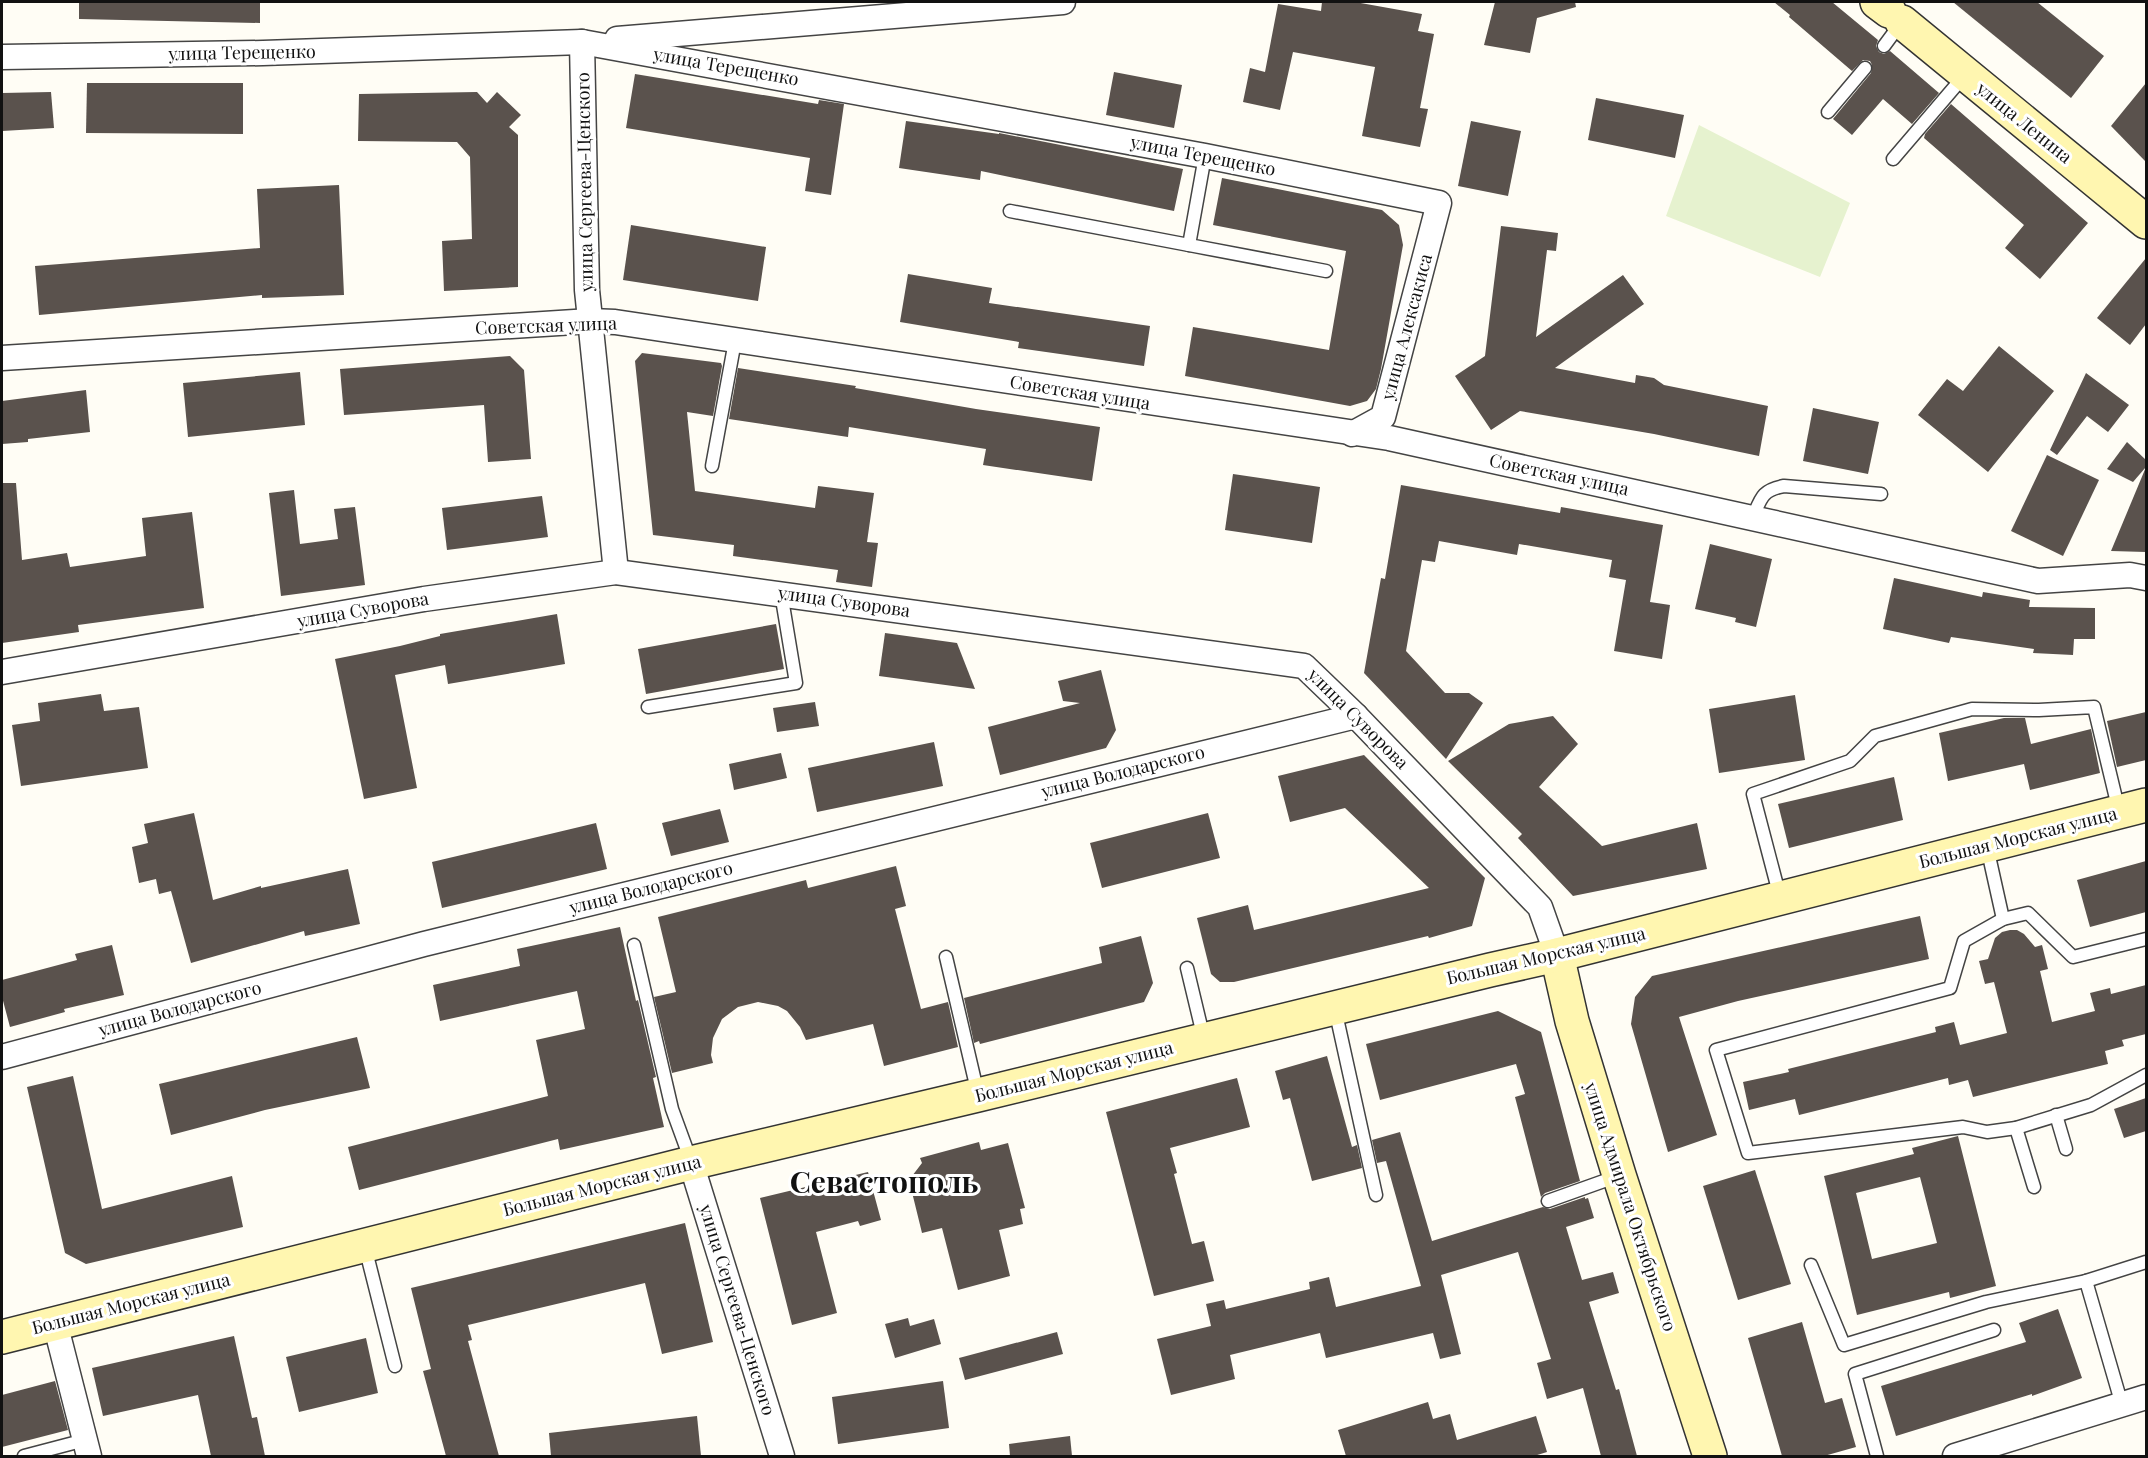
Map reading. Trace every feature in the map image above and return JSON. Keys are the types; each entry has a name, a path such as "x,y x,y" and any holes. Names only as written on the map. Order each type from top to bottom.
{"main road":[{"name":"улица Ленина","path":"1888,20 1965,75 2146,222"},
{"name":"Большая Морская улица","path":"2,1337 691,1163 1490,970 1557,956 2133,808"},
{"name":"улица Адмирала Октябрьского","path":"1557,956 1572,1021 1619,1175 1710,1456"}],"street":[{"path":"582,42 1063,2"},
{"name":"улица Терещенко","path":"2,57 263,53 582,42 1205,156 1439,203"},
{"name":"улица Сергеева-Ценского","path":"582,42 587,290 616,572"},
{"name":"улица Алексакиса","path":"1352,434 1383,417 1439,203"},
{"name":"Советская улица","path":"2,358 590,321 615,322 1389,438 2038,581 2130,575 2146,578"},
{"name":"улица Суворова","path":"2,672 424,599 616,572 1305,666 1540,907 1557,956"},
{"name":"улица Володарского","path":"2,1057 424,944 1356,716"},
{"name":"улица Сергеева-Ценского","path":"691,1163 782,1456"},
{"path":"55,1323 87,1448"},
{"path":"1955,1456 2146,1397"}],"lane":[{"path":"1828,112 1865,68"},
{"path":"1893,159 1965,75"},
{"path":"1189,245 1205,156"},
{"path":"1010,211 1326,271"},
{"path":"712,466 735,341"},
{"path":"1753,517 1762,495 1771,488 1784,486 1881,494"},
{"path":"648,707 796,683 782,593"},
{"path":"1780,898 1753,794 1850,762 1875,736 1972,710 2094,707 2133,808"},
{"path":"1987,846 2003,919"},
{"path":"2146,939 2073,957 2028,913 2003,919 1964,941 1950,988 1716,1050 1748,1153 1963,1127 1987,1132 2016,1128 2091,1104 2146,1075"},
{"path":"634,945 672,1109 691,1163"},
{"path":"946,957 978,1095"},
{"path":"1187,968 1204,1040"},
{"path":"1334,1008 1376,1196"},
{"path":"2056,1115 2066,1149"},
{"path":"2016,1128 2034,1186"},
{"path":"1548,1200 1619,1175"},
{"path":"364,1246 394,1366"},
{"path":"1811,1265 1844,1345 1986,1302 2086,1281 2146,1262"},
{"path":"2086,1281 2122,1405"},
{"path":"1877,1456 1855,1374 1994,1330"},
{"path":"24,1456 87,1448"}],"green space":[{"path":"1699,125 1850,203 1820,277 1666,216"}],"building":[{"path":"79,2 260,2 260,23 79,19"},
{"path":"1322,2 1355,2 1422,14 1418,31 1434,34 1420,108 1428,109 1420,147 1362,136 1375,67 1293,52 1280,110 1243,102 1250,68 1265,72 1278,4 1321,11"},
{"path":"1495,2 1575,2 1576,7 1537,18 1530,53 1484,45"},
{"path":"1774,2 1832,2 1878,40 1876,46 1879,52 1884,54 1890,51 1939,93 1912,124 1883,99 1852,135 1833,119 1871,73 1870,61 1863,60 1852,71"},
{"path":"1953,2 2037,2 2104,56 2071,98"},
{"path":"1114,72 1182,85 1174,128 1106,115"},
{"path":"635,74 818,104 819,100 844,104 831,195 805,191 810,158 626,128"},
{"path":"87,83 243,83 243,134 86,133"},
{"path":"2146,83 2146,162 2111,126"},
{"path":"51,92 54,128 2,131 2,93"},
{"path":"477,92 487,103 497,92 521,115 509,127 518,135 518,287 444,291 442,241 472,239 470,157 457,142 358,141 359,94"},
{"path":"1596,98 1684,115 1675,158 1588,140"},
{"path":"1951,104 2088,223 2040,279 2005,248 2024,225 1924,138"},
{"path":"906,121 999,133 1183,169 1174,211 981,171 980,180 899,168"},
{"path":"1471,121 1521,131 1508,196 1458,186"},
{"path":"1222,178 1382,210 1399,225 1403,245 1381,369 1376,389 1367,401 1350,406 1185,376 1193,327 1329,350 1346,251 1213,225"},
{"path":"339,185 344,295 262,298 262,295 39,315 35,266 260,248 257,189"},
{"path":"631,225 766,247 758,301 623,280"},
{"path":"1501,226 1558,233 1556,251 1547,250 1536,337 1623,275 1644,304 1555,368 1635,383 1636,375 1654,378 1664,385 1768,406 1759,456 1654,434 1520,411 1491,430 1455,376 1485,356"},
{"path":"2146,258 2146,324 2130,345 2097,318"},
{"path":"908,274 992,288 989,303 1150,326 1144,366 1018,348 1019,342 900,322"},
{"path":"1999,346 2054,391 1988,472 1918,415 1947,379 1963,391"},
{"path":"642,353 721,363 713,416 687,412 695,491 815,508 818,486 874,493 867,542 878,543 872,587 836,582 838,570 733,556 734,545 653,535 635,361"},
{"path":"510,356 524,370 531,459 488,462 484,405 344,415 340,369"},
{"path":"738,368 856,386 855,388 976,409 1100,427 1092,481 983,465 986,449 849,427 848,437 729,419"},
{"path":"300,372 305,425 188,437 183,383"},
{"path":"2086,373 2129,405 2108,432 2087,416 2057,455 2050,450"},
{"path":"86,390 90,432 2,444 2,401"},
{"path":"1813,408 1879,422 1868,474 1803,461"},
{"path":"2127,442 2146,460 2146,467 2133,482 2107,469"},
{"path":"2047,455 2099,480 2063,556 2011,531"},
{"path":"2146,467 2146,552 2111,551"},
{"path":"1233,474 1320,487 1312,543 1225,530"},
{"path":"2,483 16,483 22,560 67,553 70,567 146,556 142,518 192,512 204,608 78,625 79,632 2,643"},
{"path":"1401,485 1560,513 1561,507 1663,525 1650,602 1670,605 1662,659 1614,651 1626,580 1609,577 1612,560 1519,544 1517,555 1439,541 1435,562 1422,560 1406,651 1445,693 1469,693 1483,703 1446,759 1364,673 1381,578 1385,579"},
{"path":"294,490 300,544 338,539 334,509 355,507 365,585 281,596 269,493"},
{"path":"542,496 548,537 447,550 442,508"},
{"path":"1710,544 1772,559 1756,627 1735,622 1736,618 1695,609"},
{"path":"1894,578 1982,597 1983,592 2030,600 2029,607 2095,608 2095,639 2074,639 2073,655 2033,653 2034,649 1951,637 1949,643 1883,629"},
{"path":"557,614 565,664 448,684 445,665 395,675 417,788 364,799 335,659 400,646 440,636 440,634"},
{"path":"776,624 784,669 646,694 638,649"},
{"path":"885,633 957,643 975,689 879,676"},
{"path":"1101,670 1116,730 1106,748 1000,775 988,727 1080,703 1063,701 1058,681"},
{"path":"101,694 104,711 139,707 148,768 21,786 12,725 40,721 38,703"},
{"path":"1795,695 1805,760 1719,773 1709,709"},
{"path":"815,702 819,726 777,732 773,708"},
{"path":"2146,712 2146,760 2117,767 2107,721"},
{"path":"1553,716 1578,744 1539,787 1602,846 1697,823 1707,869 1573,896 1518,838 1522,834 1448,761 1509,724"},
{"path":"2004,718 2025,718 2031,744 2091,729 2100,773 2030,790 2024,764 1948,781 1939,733"},
{"path":"934,742 943,786 817,812 808,768"},
{"path":"781,753 787,778 734,790 729,764"},
{"path":"1364,755 1485,878 1472,926 1429,938 1428,936 1234,982 1220,982 1211,974 1197,918 1248,905 1254,930 1429,888 1345,808 1290,822 1278,776"},
{"path":"1894,777 1903,820 1789,848 1778,804"},
{"path":"720,809 729,842 671,856 662,823"},
{"path":"194,813 213,900 261,886 261,888 348,869 360,924 305,936 304,931 191,963 171,891 159,894 156,879 139,883 132,847 148,843 144,824"},
{"path":"1208,813 1220,858 1102,888 1090,843"},
{"path":"596,823 607,869 442,908 432,862"},
{"path":"2146,861 2146,912 2090,927 2077,880"},
{"path":"896,866 906,906 895,909 921,1009 948,1002 958,1047 884,1066 873,1024 806,1040 800,1027 787,1011 778,1006 758,1002 738,1007 722,1019 713,1038 711,1055 713,1063 672,1073 654,997 676,992 658,917 806,880 808,888"},
{"path":"1920,916 1929,959 1738,1001 1679,1017 1717,1135 1668,1152 1631,1024 1635,997 1652,976"},
{"path":"620,927 656,1077 653,1078 664,1127 560,1150 558,1139 359,1190 348,1147 548,1096 536,1040 585,1029 577,991 440,1021 433,985 520,966 517,949"},
{"path":"2017,930 2024,934 2035,947 2042,945 2048,969 2040,971 2052,1022 2095,1011 2090,993 2110,988 2111,994 2146,985 2146,1034 2122,1040 2124,1046 2105,1051 2108,1064 1973,1097 1968,1080 1949,1085 1948,1078 1799,1115 1795,1099 1749,1110 1743,1082 1789,1072 1788,1069 1936,1032 1935,1027 1954,1022 1960,1045 2007,1033 1994,982 1985,984 1979,961 1988,959 1995,938 2002,932"},
{"path":"1141,936 1153,983 1144,1002 980,1044 979,1041 974,1043 964,998 1102,963 1099,947"},
{"path":"112,945 124,995 64,1009 65,1012 10,1027 2,997 2,980 77,960 75,954"},
{"path":"1498,1011 1541,1032 1580,1181 1545,1193 1541,1197 1515,1097 1525,1094 1516,1064 1380,1100 1366,1044"},
{"path":"357,1037 370,1088 265,1110 171,1135 159,1084"},
{"path":"1327,1056 1352,1147 1357,1145 1362,1168 1312,1181 1290,1098 1283,1100 1275,1071"},
{"path":"73,1076 102,1209 232,1176 243,1227 86,1264 65,1253 27,1087"},
{"path":"1237,1078 1250,1127 1170,1148 1177,1173 1174,1174 1192,1244 1204,1241 1214,1281 1154,1296 1106,1112"},
{"path":"2146,1098 2146,1131 2124,1138 2114,1109"},
{"path":"1400,1132 1432,1241 1543,1207 1550,1209 1588,1198 1594,1218 1566,1227 1582,1280 1613,1272 1619,1293 1589,1302 1616,1390 1619,1389 1637,1456 1601,1456 1583,1388 1547,1399 1537,1363 1551,1359 1518,1252 1441,1275 1461,1354 1440,1359 1433,1333 1326,1358 1320,1333 1230,1355 1235,1379 1171,1395 1157,1339 1211,1326 1206,1304 1224,1300 1226,1309 1310,1289 1309,1282 1329,1277 1336,1307 1421,1286 1386,1161 1377,1163 1372,1140"},
{"path":"1958,1136 1996,1286 1950,1298 1949,1292 1857,1315 1824,1176 1914,1154 1912,1148","holes":["1920,1177 1937,1243 1872,1259 1856,1193"]},
{"path":"979,1142 981,1150 1008,1143 1025,1208 1020,1209 1023,1224 999,1230 1010,1276 958,1290 942,1228 922,1233 909,1180 922,1163 920,1158"},
{"path":"1755,1170 1791,1284 1738,1300 1703,1186"},
{"path":"868,1172 881,1220 860,1226 858,1221 816,1232 837,1313 792,1325 760,1198"},
{"path":"685,1223 713,1342 662,1354 645,1283 468,1325 472,1340 468,1341 499,1456 446,1456 423,1371 431,1369 411,1288"},
{"path":"2058,1309 2082,1378 2032,1396 2032,1394 1896,1436 1881,1386 2026,1342 2019,1323"},
{"path":"908,1318 910,1326 934,1319 941,1344 895,1358 885,1324"},
{"path":"1802,1322 1825,1403 1842,1398 1856,1447 1824,1456 1782,1456 1748,1338"},
{"path":"1057,1332 1063,1354 965,1380 959,1358"},
{"path":"234,1336 252,1418 257,1417 265,1456 211,1456 198,1395 103,1416 92,1368"},
{"path":"366,1338 378,1393 299,1412 286,1357"},
{"path":"55,1381 68,1430 2,1447 2,1395"},
{"path":"943,1381 949,1428 838,1444 832,1397"},
{"path":"1428,1402 1433,1419 1450,1414 1457,1440 1536,1416 1547,1452 1534,1456 1346,1456 1338,1430"},
{"path":"697,1416 701,1456 551,1456 549,1433"},
{"path":"1070,1436 1072,1456 1010,1456 1009,1444"}],"district":[{"name":"Севастополь","path":"884,1183"}]}
